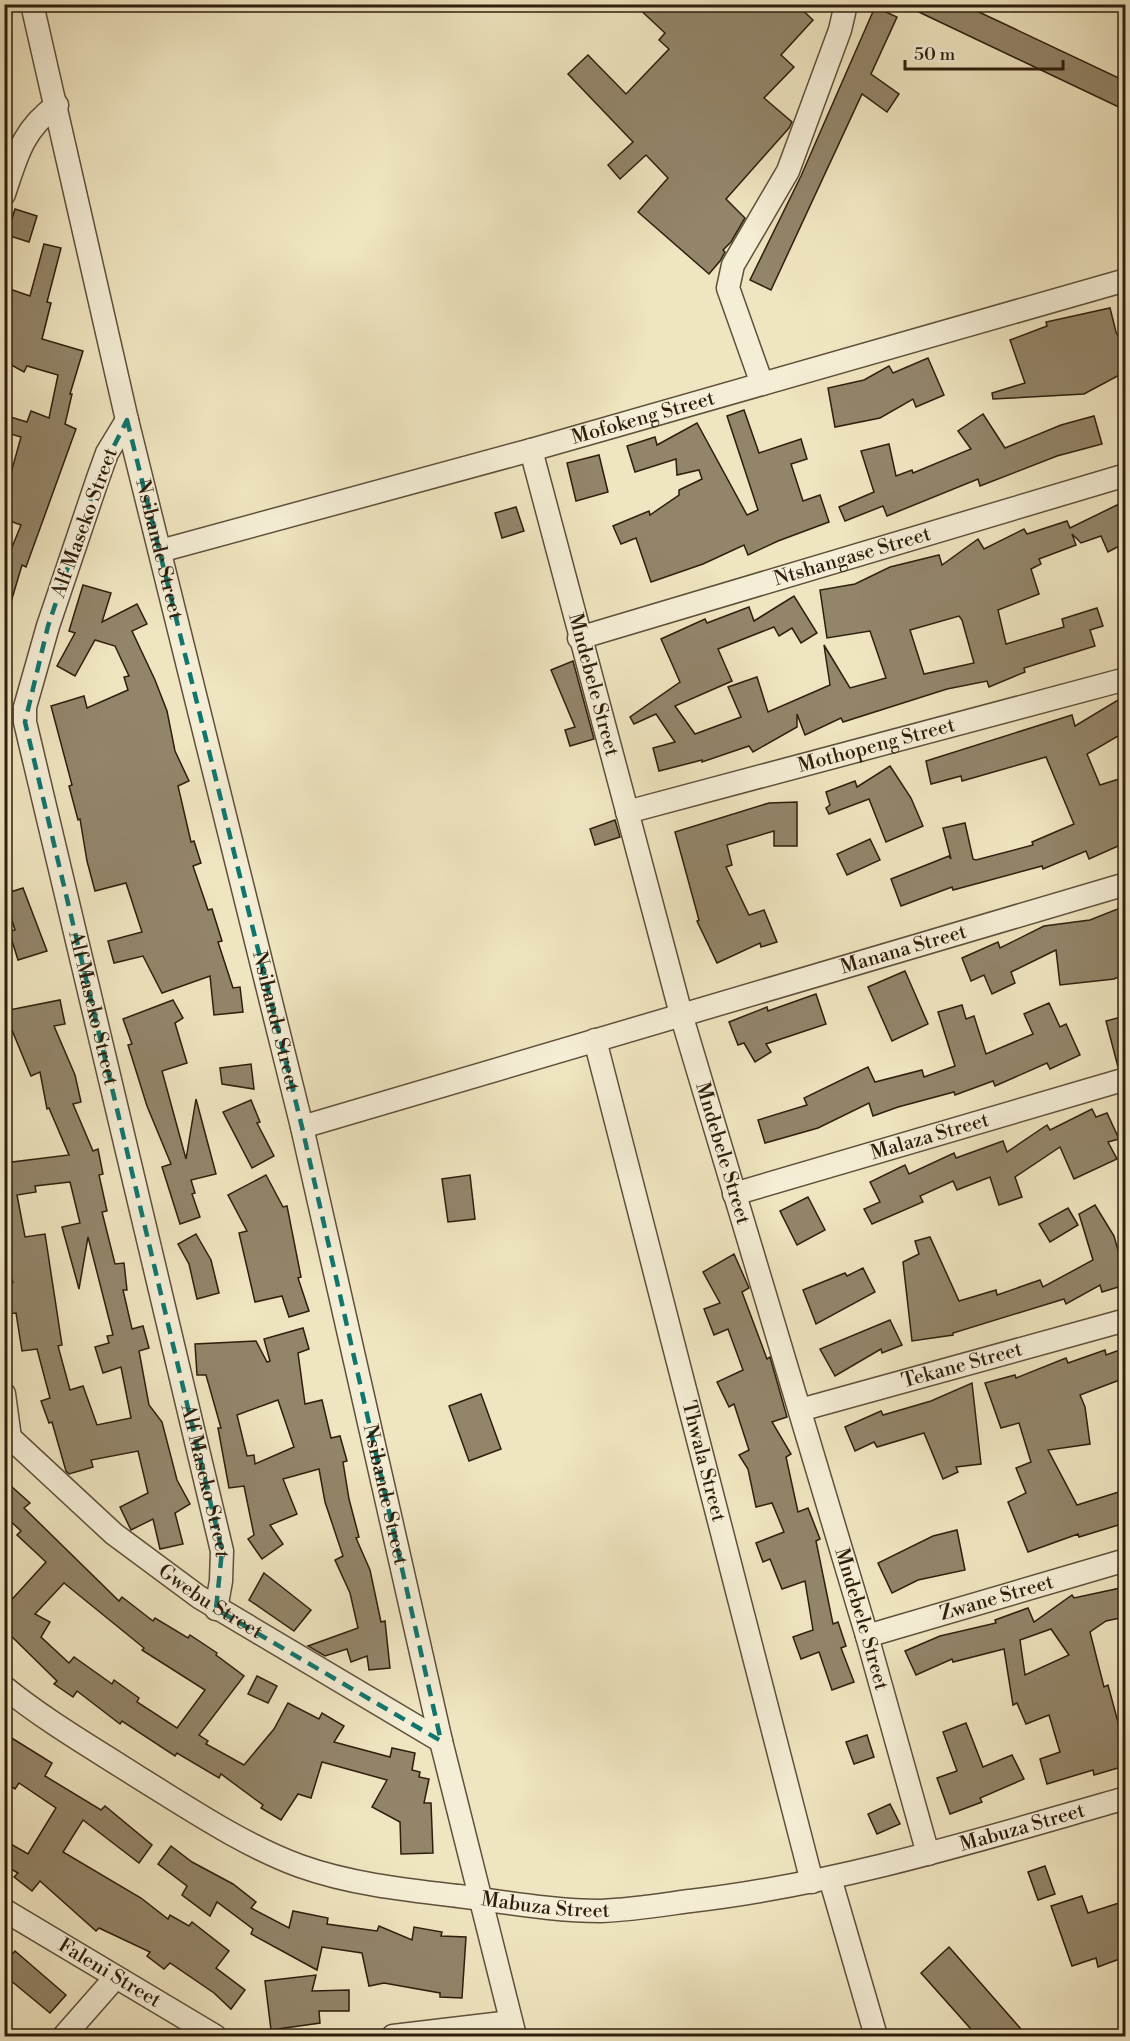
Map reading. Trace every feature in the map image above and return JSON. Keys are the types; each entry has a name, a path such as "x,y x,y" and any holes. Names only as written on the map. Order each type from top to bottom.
{"street":[{"name":"Nsibande Street","path":"32,4 57,105 127,420 302,1127 441,1741 513,2029"},
{"path":"762,384 728,288 728,280 733,265 788,171 840,30 846,4"},
{"path":"4,194 25,137 41,116 57,105"},
{"name":"Mofokeng Street","path":"160,551 531,450 1125,282"},
{"name":"Alf Maseko Street","path":"127,420 107,453 48,626 28,696 25,722 222,1551 221,1581 216,1609"},
{"name":"Mndebele Street","path":"531,450 579,638 681,1014 867,1636 928,1854"},
{"name":"Ntshangase Street","path":"579,638 1125,475"},
{"name":"Mothopeng Street","path":"627,812 1125,679"},
{"name":"Manana Street","path":"302,1127 1125,884"},
{"name":"Thwala Street","path":"595,1040 821,1880 876,2037"},
{"name":"Malaza Street","path":"734,1194 1125,1079"},
{"name":"Tekane Street","path":"800,1410 1125,1320"},
{"path":"4,1394 7,1435"},
{"name":"Gwebu Street","path":"7,1435 114,1534 216,1609 441,1741"},
{"name":"Zwane Street","path":"867,1636 1125,1560"},
{"name":"Mabuza Street","path":"4,1687 65,1731 269,1853 302,1867 406,1890 602,1911 722,1898 821,1880 928,1854 1125,1798"},
{"name":"Faleni Street","path":"4,1910 215,2037"},
{"path":"64,2037 115,1978"},
{"path":"393,2037 513,2029"}],"highlighted area":[{"path":"127,420 302,1127 441,1741 216,1609 222,1551 25,722 48,626 98,478"}],"building":[{"path":"634,4 796,4 813,20 781,55 794,67 764,98 792,122 726,199 745,218 731,242 723,250 725,252 720,261 709,274 638,212 668,178 646,155 620,179 608,165 633,142 568,74 588,55 626,94 669,49 659,40 665,33"},
{"path":"902,4 962,4 1125,81 1125,110"},
{"path":"875,7 897,17 871,74 899,94 887,112 862,94 771,290 750,280 801,176"},
{"path":"15,209 37,216 29,242 7,235"},
{"path":"44,244 61,248 47,302 51,303 42,339 83,351 70,394 72,394 65,424 76,429 26,567 22,565 9,609 4,608 4,567 21,525 4,519 4,498 21,437 4,432 4,415 27,422 31,411 49,418 58,375 27,366 24,372 4,361 4,287 30,296"},
{"path":"1110,308 1116,332 1125,350 1125,372 1084,394 993,399 992,393 1025,383 1010,340 1047,326 1046,322"},
{"path":"928,358 944,395 916,407 913,399 880,418 835,427 828,388 864,380 889,366 893,373"},
{"path":"744,410 759,453 801,439 807,459 791,464 803,501 820,495 829,522 748,555 744,545 703,564 651,582 636,538 621,544 613,526 649,511 650,515 679,495 679,490 702,479 699,470 677,475 676,459 635,472 627,446 655,437 657,445 697,423 747,515 758,510 727,416"},
{"path":"983,414 1005,448 1061,425 1094,416 1102,444 1057,456 980,486 978,479 887,516 883,506 845,521 839,507 874,492 861,451 889,444 896,476 912,470 913,473 971,449 958,431"},
{"path":"599,455 608,492 576,501 567,463"},
{"path":"1119,504 1125,517 1125,543 1108,552 1101,536 1081,543 1072,534 1076,545 1039,559 1041,564 1031,569 1039,594 998,610 1006,644 1064,627 1062,619 1097,608 1103,626 1090,630 1095,646 1024,668 1025,672 989,687 987,681 947,689 843,722 841,718 805,735 797,714 797,727 753,752 749,746 702,762 702,760 659,771 653,748 675,742 656,714 634,724 630,717 680,682 661,639 705,619 707,623 749,607 754,621 794,596 817,633 801,643 792,628 779,636 774,627 718,649 732,681 675,706 695,734 741,717 728,687 757,677 768,712 830,685 824,645 850,688 886,678 870,631 827,638 820,590 855,584 890,567 939,555 942,565 978,539 984,549 1024,529 1027,534 1067,521 1070,528","holes":["959,616 974,663 924,674 910,630"]},
{"path":"516,507 524,531 502,538 495,513"},
{"path":"83,585 111,593 102,622 137,604 147,624 132,631 167,711 175,751 189,781 178,786 191,842 194,841 201,863 193,866 208,910 212,909 222,941 218,942 233,988 240,987 243,1012 214,1015 210,976 162,993 143,956 114,963 108,941 142,932 126,883 95,891 80,819 78,820 69,786 72,785 51,706 84,696 87,708 128,690 124,677 129,676 115,646 95,640 75,676 57,666 75,633 69,631"},
{"path":"573,661 594,739 570,746 565,730 575,727 551,670"},
{"path":"1118,700 1125,713 1125,732 1087,754 1100,785 1125,777 1125,843 1089,859 1086,851 1043,869 1042,866 953,890 952,887 901,906 891,879 949,856 951,859 943,828 965,823 973,859 976,860 1033,845 1032,842 1074,824 1046,757 962,781 961,776 931,784 926,761 1072,715 1075,726"},
{"path":"890,766 911,798 923,826 886,842 869,799 829,814 826,808 830,805 826,792 855,781 857,787"},
{"path":"797,802 797,846 774,846 774,831 727,845 732,865 726,867 749,915 764,910 777,942 761,947 760,943 717,963 697,921 699,920 675,832 769,803"},
{"path":"615,820 620,837 595,845 590,829"},
{"path":"870,839 880,860 847,875 837,854"},
{"path":"23,888 47,951 18,960 9,931 15,930 4,894"},
{"path":"1125,906 1125,974 1114,979 1060,985 1056,950 1011,972 1015,983 992,994 984,975 971,981 962,958 998,942 1000,948 1044,926 1090,920"},
{"path":"905,971 928,1024 892,1041 868,987"},
{"path":"816,994 826,1024 766,1044 771,1052 755,1062 744,1043 738,1045 729,1022 767,1007 768,1011"},
{"path":"60,1000 65,1024 54,1026 75,1075 81,1102 73,1104 93,1151 98,1149 103,1174 99,1175 107,1211 102,1212 115,1264 124,1263 127,1290 123,1290 132,1329 143,1326 149,1348 139,1351 149,1405 162,1422 177,1480 190,1504 175,1513 183,1544 160,1549 153,1519 131,1530 120,1507 148,1493 138,1451 91,1460 93,1467 69,1474 66,1471 52,1422 49,1423 41,1401 50,1398 37,1349 22,1351 16,1313 7,1314 4,1284 13,1282 4,1264 4,1245 7,1244 4,1231 4,1163 69,1155 49,1108 47,1109 40,1072 31,1076 4,1011","holes":["70,1182 80,1223 62,1227 79,1289 88,1237 113,1335 107,1336 109,1343 95,1347 103,1373 121,1367 131,1418 97,1425 83,1386 70,1390 58,1346 62,1345 45,1234 25,1237 17,1195 36,1192 35,1186"]},
{"path":"173,1000 183,1018 175,1023 187,1063 162,1071 186,1159 196,1099 216,1174 191,1180 195,1193 192,1194 200,1217 180,1224 162,1167 171,1164 147,1106 128,1045 132,1044 123,1019"},
{"path":"1049,1003 1060,1027 1066,1024 1080,1055 1050,1069 1047,1063 995,1086 993,1081 955,1095 954,1092 873,1116 869,1103 818,1128 765,1143 758,1120 807,1105 804,1098 868,1067 875,1082 922,1070 924,1077 955,1066 938,1012 962,1005 966,1019 974,1016 986,1054 1033,1034 1024,1014"},
{"path":"1125,1016 1125,1066 1118,1067 1106,1021"},
{"path":"251,1064 254,1089 222,1084 220,1068"},
{"path":"251,1100 260,1122 257,1123 274,1156 252,1168 223,1112"},
{"path":"1092,1109 1096,1117 1107,1113 1119,1139 1108,1142 1117,1159 1074,1179 1060,1147 1015,1177 1022,1197 999,1205 990,1177 957,1190 953,1181 920,1196 923,1202 872,1224 864,1209 880,1202 870,1182 905,1165 909,1174 954,1153 956,1158 1003,1141 1007,1152 1047,1125 1050,1130"},
{"path":"266,1175 283,1207 287,1206 301,1277 298,1278 309,1311 289,1317 282,1296 255,1302 239,1233 247,1231 228,1195"},
{"path":"470,1175 475,1219 448,1222 442,1179"},
{"path":"808,1197 825,1230 797,1245 780,1211"},
{"path":"1095,1205 1114,1236 1125,1275 1125,1285 1102,1292 1100,1285 1066,1304 1064,1299 953,1333 953,1335 912,1341 903,1262 919,1254 915,1241 930,1237 959,1301 996,1290 997,1295 1040,1280 1043,1287 1093,1260 1079,1214"},
{"path":"1068,1208 1078,1225 1050,1242 1039,1224"},
{"path":"196,1234 211,1260 219,1293 197,1299 189,1264 178,1244"},
{"path":"734,1254 749,1288 742,1292 767,1359 770,1357 787,1417 772,1422 791,1454 786,1457 798,1512 808,1508 820,1539 816,1541 833,1624 838,1622 846,1646 841,1648 854,1682 832,1690 819,1652 801,1659 793,1637 813,1630 805,1581 782,1589 770,1559 763,1562 756,1543 784,1532 772,1503 756,1507 748,1469 739,1455 749,1450 734,1404 729,1407 717,1382 743,1370 728,1329 714,1335 704,1309 720,1303 703,1272"},
{"path":"863,1268 875,1292 816,1324 803,1290 845,1273 847,1276"},
{"path":"890,1320 902,1345 882,1353 881,1349 835,1376 820,1349"},
{"path":"303,1328 309,1349 298,1353 305,1404 322,1400 331,1438 340,1436 347,1461 343,1462 349,1499 359,1537 356,1538 370,1570 381,1622 385,1621 390,1668 369,1670 367,1656 351,1662 347,1649 325,1656 308,1646 358,1628 350,1593 335,1560 343,1556 325,1502 319,1469 283,1479 297,1514 270,1525 283,1544 262,1559 248,1539 254,1535 244,1486 229,1488 218,1428 221,1428 206,1375 197,1375 195,1344 256,1341 267,1362 270,1361 264,1339","holes":["278,1400 294,1447 255,1464 254,1455 247,1456 237,1415"]},
{"path":"1125,1348 1125,1378 1080,1395 1085,1407 1090,1444 1048,1450 1077,1505 1125,1490 1125,1523 1079,1537 1078,1534 1028,1552 1008,1502 1026,1493 1016,1468 1031,1462 1019,1423 1001,1428 985,1383 1015,1375 1016,1378 1066,1358 1068,1363 1105,1350 1106,1355"},
{"path":"972,1383 981,1464 956,1467 958,1472 943,1479 924,1433 877,1447 874,1442 855,1451 845,1427 881,1411 883,1415 931,1401"},
{"path":"481,1394 501,1449 469,1461 449,1406"},
{"path":"12,1487 30,1503 24,1508 119,1601 122,1597 153,1621 155,1618 188,1638 190,1635 217,1653 216,1655 244,1676 199,1735 208,1741 206,1744 244,1765 274,1729 288,1703 319,1719 322,1713 344,1726 334,1742 390,1757 392,1748 415,1753 412,1770 420,1772 419,1777 429,1779 424,1803 431,1803 433,1853 401,1854 400,1822 372,1807 387,1780 322,1762 311,1798 298,1794 281,1820 261,1808 263,1805 221,1774 219,1778 177,1753 175,1756 122,1721 120,1724 77,1691 73,1697 54,1684 57,1681 4,1629 4,1608 46,1562 17,1535 21,1531 4,1515 4,1495","holes":["64,1583 144,1648 142,1650 205,1690 177,1728 137,1702 139,1698 114,1680 112,1684 74,1657 69,1663 41,1637 50,1622 35,1614"]},
{"path":"957,1530 965,1570 918,1580 892,1593 878,1563 933,1536"},
{"path":"264,1573 311,1610 294,1631 249,1600"},
{"path":"1125,1587 1125,1617 1106,1621 1090,1632 1104,1687 1108,1685 1125,1748 1125,1766 1094,1775 1093,1770 1047,1784 1040,1759 1060,1752 1049,1715 1026,1724 1017,1703 1013,1705 1004,1649 953,1662 952,1659 916,1675 905,1651 940,1636 996,1623 995,1620 1028,1608 1034,1622 1072,1595 1074,1598","holes":["1051,1629 1069,1655 1025,1675 1020,1640"]},
{"path":"257,1676 277,1686 268,1703 248,1694"},
{"path":"966,1723 983,1767 1012,1755 1024,1779 980,1798 982,1802 950,1814 937,1778 957,1771 943,1732"},
{"path":"867,1735 874,1757 854,1764 846,1742"},
{"path":"10,1737 52,1763 45,1776 101,1810 105,1806 152,1845 139,1863 83,1820 63,1852 141,1898 168,1919 170,1915 189,1926 192,1922 229,1951 216,1968 245,1990 231,2009 214,1993 170,1963 164,1969 147,1956 150,1952 99,1928 96,1931 40,1881 32,1891 14,1877 18,1873 4,1865 4,1840 28,1854 56,1808 19,1783 15,1789 4,1782 4,1746"},
{"path":"890,1804 900,1824 877,1834 868,1814"},
{"path":"171,1846 192,1862 233,1884 256,1902 251,1908 289,1928 293,1911 328,1918 327,1924 377,1931 379,1926 412,1940 414,1927 442,1932 441,1936 466,1937 462,1998 440,1997 440,1993 384,1983 369,1986 362,1953 322,1947 317,1970 251,1934 253,1929 217,1902 210,1916 182,1895 187,1886 158,1864"},
{"path":"1045,1866 1055,1894 1038,1900 1028,1872"},
{"path":"1082,1896 1088,1913 1125,1901 1125,1957 1098,1967 1096,1958 1072,1966 1051,1906"},
{"path":"949,1947 1028,2037 978,2037 921,1973"},
{"path":"15,1951 66,1995 50,2013 4,1975 4,1963"},
{"path":"316,1975 312,1991 349,1990 349,2011 319,2011 320,2023 271,2030 265,1981"}]}
